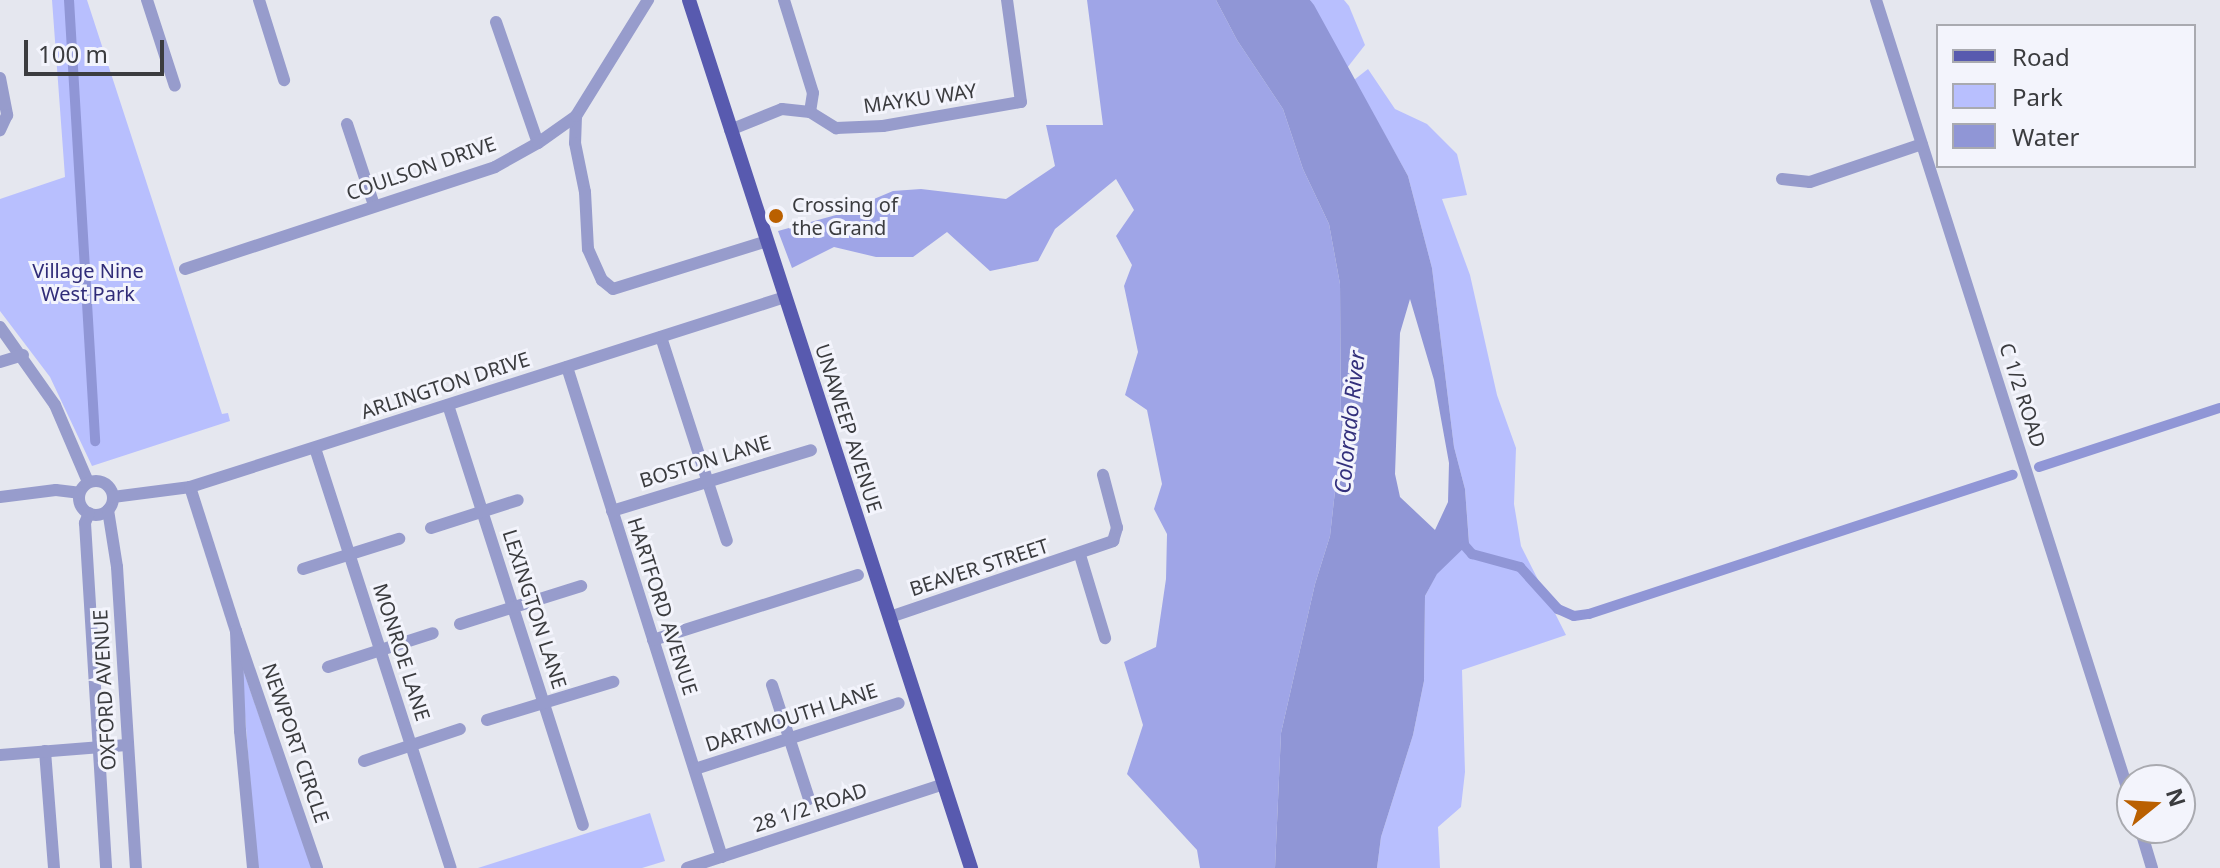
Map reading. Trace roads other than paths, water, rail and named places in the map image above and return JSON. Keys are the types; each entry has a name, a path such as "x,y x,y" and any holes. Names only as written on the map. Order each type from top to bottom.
{"main road":[{"name":"UNAWEEP AVENUE","path":"689,0 971,868"}],"street":[{"path":"147,0 175,86"},
{"path":"259,0 284,80"},
{"name":"COULSON DRIVE","path":"185,269 495,167 538,143 576,116 648,0"},
{"path":"784,0 813,93 810,112"},
{"name":"MAYKU WAY","path":"730,130 782,109 810,112 836,128 883,126 1021,102 1007,0"},
{"name":"C 1/2 ROAD","path":"1876,0 2120,764"},
{"path":"496,22 538,143"},
{"path":"0,78 7,115 0,130"},
{"path":"576,116 575,143 585,192 588,249 602,280 613,289 767,241"},
{"path":"347,124 374,205"},
{"path":"1782,179 1810,182 1922,144"},
{"name":"ARLINGTON DRIVE","path":"113,497 190,487 785,297"},
{"path":"0,327 23,355 55,405 88,482"},
{"path":"661,337 727,541"},
{"path":"0,362 23,355"},
{"name":"HARTFORD AVENUE","path":"567,367 722,857"},
{"name":"LEXINGTON LANE","path":"448,405 583,825"},
{"name":"MONROE LANE","path":"315,448 451,868"},
{"name":"BOSTON LANE","path":"612,511 811,450"},
{"name":"BEAVER STREET","path":"890,617 1108,544 1117,535 1103,475"},
{"path":"88,482 102,482 113,497 108,510 89,513 79,503 79,493 88,482"},
{"name":"NEWPORT CIRCLE","path":"190,487 317,868"},
{"path":"0,497 56,490 79,493"},
{"path":"431,528 518,500"},
{"name":"OXFORD AVENUE","path":"108,510 117,567 136,868"},
{"name":"OXFORD AVENUE","path":"89,513 85,523 106,868"},
{"path":"303,569 399,539"},
{"path":"1080,555 1105,638"},
{"path":"653,640 858,575"},
{"path":"460,624 581,586"},
{"name":"NEWPORT CIRCLE","path":"236,631 240,731 253,868"},
{"path":"328,667 433,633"},
{"path":"487,720 613,682"},
{"path":"772,685 809,799"},
{"name":"DARTMOUTH LANE","path":"695,769 899,703"},
{"path":"364,761 460,729"},
{"path":"0,755 127,745"},
{"path":"45,751 54,868"},
{"name":"28 1/2 ROAD","path":"687,868 944,784"},
{"path":"2145,844 2152,868"}],"water":[{"name":"Colorado River","path":"1216,0 1310,0 1408,176 1432,268 1454,447 1465,489 1469,543 1437,574 1425,596 1424,681 1413,735 1381,837 1377,868 1275,868 1281,733 1315,584 1330,536 1341,437 1340,284 1329,224 1303,169 1283,109 1237,40","holes":["1410,299 1434,380 1449,463 1448,502 1435,530 1400,497 1395,474 1400,333"]}],"waterway":[{"path":"69,0 95,441"},
{"path":"2039,467 2220,408"},
{"path":"1465,546 1472,554 1520,567 1558,609 1574,616 1589,614 2013,475"}],"place":[{"name":"Crossing of the Grand","path":"776,216"}],"park label":[{"name":"Village Nine West Park","path":"88,282"}]}
